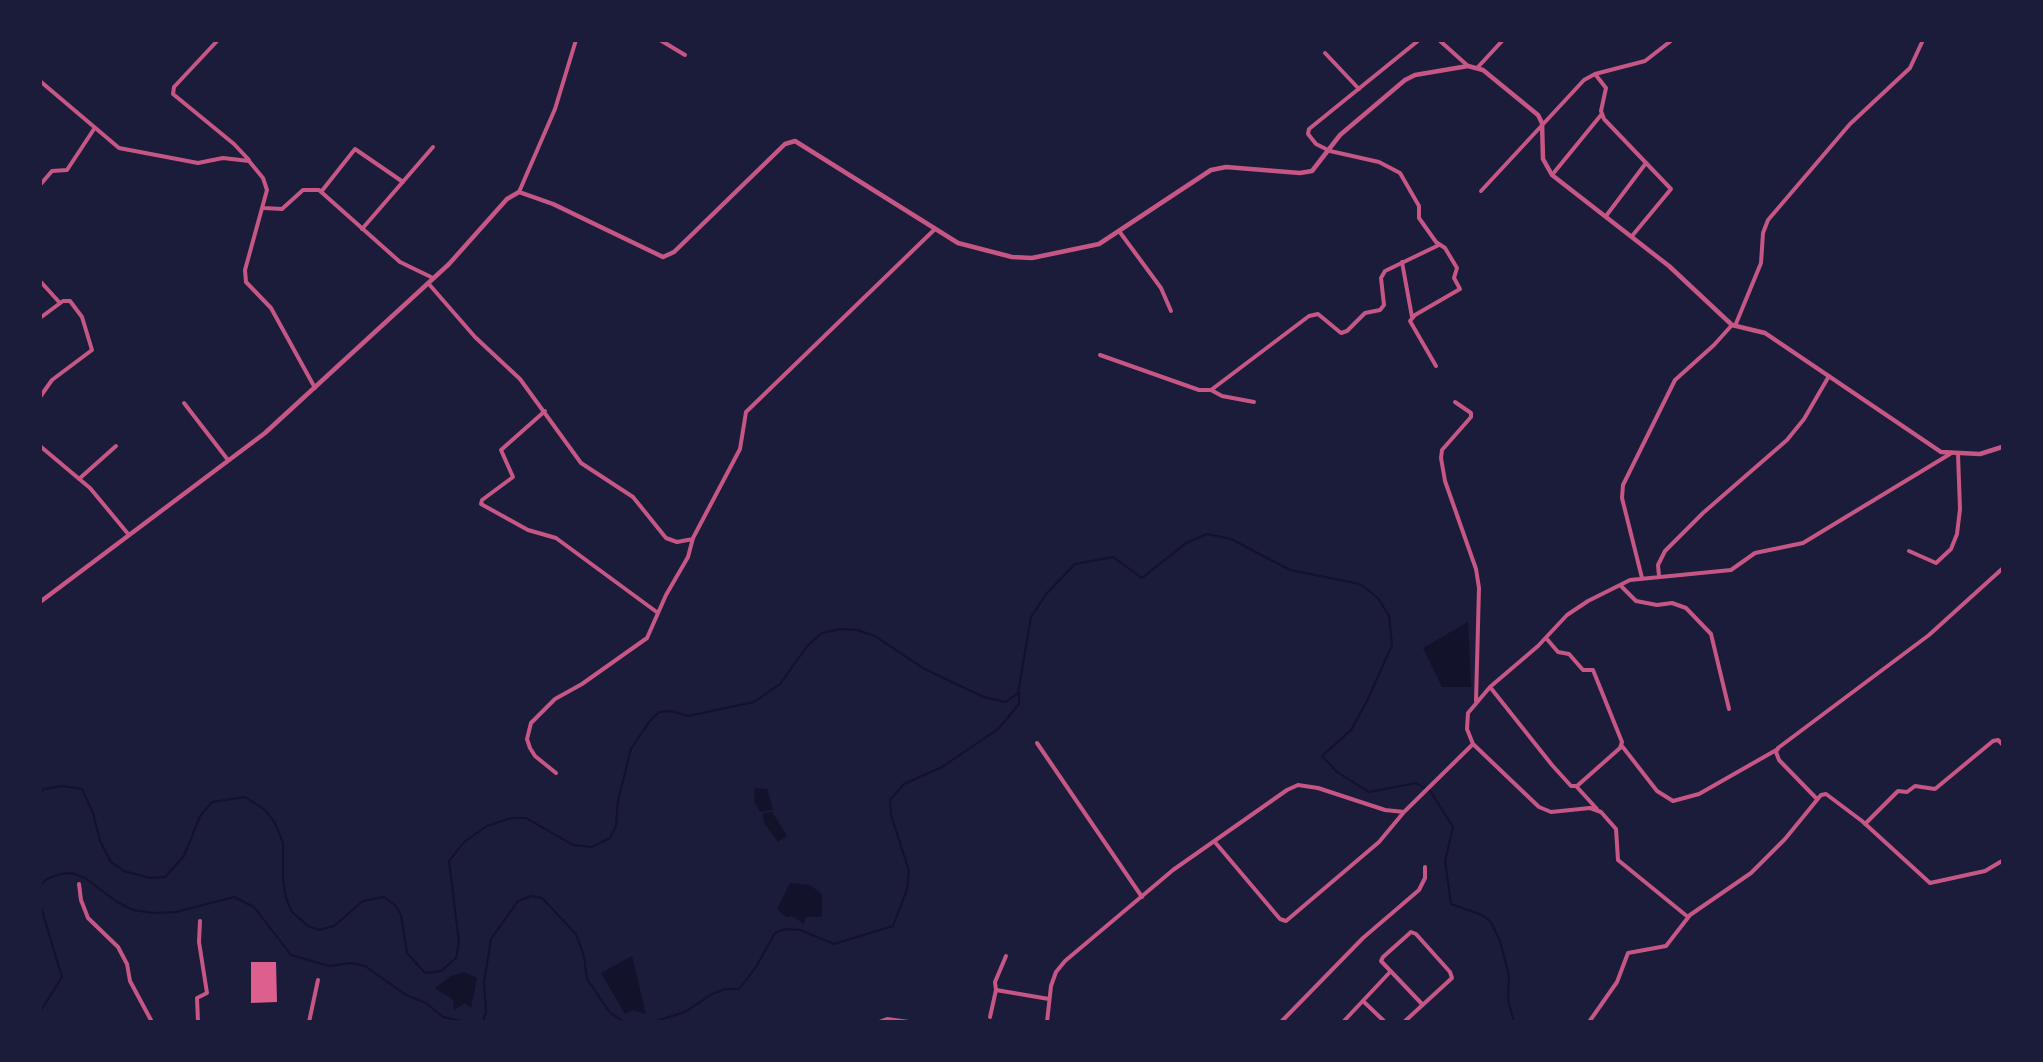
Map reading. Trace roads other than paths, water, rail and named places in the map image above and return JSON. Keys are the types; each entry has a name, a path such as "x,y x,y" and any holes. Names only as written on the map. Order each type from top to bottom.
{"street":[{"path":"218,40 174,87 173,94 234,144 266,184 264,208 245,270 246,282 271,308 316,389"},
{"path":"40,602 265,433 316,389 428,283 507,199 519,192 555,109 576,40"},
{"path":"660,40 685,55"},
{"path":"1412,317 1460,289 1454,278 1458,269 1445,248 1419,219 1419,206 1400,173 1382,163 1330,151 1316,144 1308,134 1309,129 1419,40"},
{"path":"1439,40 1468,66"},
{"path":"1481,191 1579,84 1595,74 1645,61 1672,40"},
{"path":"1642,578 1622,498 1623,485 1675,380 1733,326 1761,263 1763,233 1768,220 1850,123 1910,68 1923,40"},
{"path":"1478,67 1502,41"},
{"path":"1325,53 1359,89"},
{"path":"519,192 553,204 663,257 674,252 785,144 795,141 964,246 1026,259 1093,246 1211,170 1226,167 1306,173 1317,167 1340,135 1409,77 1468,66 1478,67 1533,109 1542,123 1543,159 1552,175 1669,266 1733,326 1766,333 1933,447 1950,454 1980,454 2002,447"},
{"path":"1552,175 1601,115 1606,88 1595,74"},
{"path":"40,81 94,129 121,148 198,163 226,158 249,161"},
{"path":"1601,115 1671,189 1632,236"},
{"path":"40,185 52,171 67,170 94,129"},
{"path":"362,229 433,147"},
{"path":"321,192 355,149 404,182"},
{"path":"1606,216 1646,163"},
{"path":"264,208 282,208 304,190 321,192 400,262 433,278"},
{"path":"556,773 535,756 530,748 527,739 531,723 555,699 642,644 649,635 688,557 693,538 742,445 743,420 746,412 935,229"},
{"path":"1119,231 1161,288 1171,311"},
{"path":"1211,390 1309,316 1318,314 1341,333 1347,331 1365,313 1380,310 1384,305 1381,278 1385,271 1440,245"},
{"path":"1402,262 1412,317 1410,321 1436,366"},
{"path":"40,281 60,303"},
{"path":"428,283 475,337 516,375 581,463 633,497 666,538 677,542 693,538"},
{"path":"40,318 60,303 68,300 82,317 92,350 52,380 40,397"},
{"path":"1100,355 1199,390 1211,390 1222,396 1254,402"},
{"path":"1659,576 1658,565 1665,551 1703,513 1787,440 1804,419 1829,376"},
{"path":"1455,402 1471,413 1471,417 1442,450 1441,458 1445,482 1476,569 1479,588 1476,702"},
{"path":"184,404 228,460"},
{"path":"544,411 501,450 513,477 481,504 528,530 556,538 658,613"},
{"path":"40,446 98,497 129,535"},
{"path":"79,479 116,446"},
{"path":"1598,810 1542,810 1473,744 1466,717 1490,687 1546,638 1567,615 1620,585 1642,578 1731,570 1755,553 1803,543 1950,454"},
{"path":"1909,551 1936,563 1951,549 1957,534 1960,509 1958,454"},
{"path":"1546,638 1558,652 1569,654 1583,670 1593,670 1622,746 1657,791 1673,801 1699,794 1778,748 1929,635 2002,569"},
{"path":"1620,585 1636,602 1657,605 1672,603 1686,608 1710,634 1729,709"},
{"path":"1490,687 1552,765 1571,786 1576,786 1616,829 1618,860 1688,917"},
{"path":"1865,824 1898,791 1906,792 1916,786 1935,789 1993,741 1998,740 2002,744"},
{"path":"1037,743 1142,897"},
{"path":"1214,841 1280,919 1286,921 1378,842 1419,794 1473,744"},
{"path":"1576,786 1622,746"},
{"path":"1778,748 1776,752 1779,760 1817,799"},
{"path":"1047,1022 1056,972 1091,938 1173,870 1298,785 1318,788 1385,810 1404,812"},
{"path":"1589,1022 1617,982 1628,952 1663,947 1688,917 1745,878 1785,839 1817,799 1826,794 1865,824 1930,883 1985,871 2002,861"},
{"path":"1281,1022 1363,938 1419,890 1425,878 1425,867"},
{"path":"79,884 81,900 88,918 118,947 127,964 130,981 152,1022"},
{"path":"198,1022 197,998 207,993 199,942 200,921"},
{"path":"1404,1022 1450,981 1452,976 1416,934 1408,933 1383,957 1382,964 1422,1004"},
{"path":"990,1017 996,990 995,982 1005,956"},
{"path":"1343,1022 1390,972"},
{"path":"309,1022 318,980"},
{"path":"996,990 1050,999"},
{"path":"1363,1001 1385,1022"},
{"path":"879,1022 887,1019 909,1022"},
{"path":"230,1022 244,1022"}],"waterway":[{"path":"40,794 44,789 62,786 82,789 93,813 100,841 111,862 124,871 150,878 165,877 184,856 200,816 212,802 245,797 265,810 275,823 283,843 283,879 286,898 292,912 308,926 319,930 334,926 363,901 384,897 395,905 401,915 407,953 425,973 441,971 456,958 459,942 449,861 464,842 487,826 511,818 526,818 573,845 592,847 610,838 616,826 618,801 631,749 649,722 659,712 671,711 688,716 754,702 780,684 808,645 822,633 840,629 857,630 875,636 923,668 984,697 1006,702 1018,693 1031,617 1047,593 1075,564 1113,557 1142,578 1186,543 1207,534 1231,539 1290,570 1360,584 1378,598 1389,616 1392,645 1367,701 1351,730 1322,756 1337,772 1369,792 1416,783 1431,792 1453,827 1445,861 1451,904 1482,915 1491,922 1500,941 1509,975 1508,1000 1514,1022"},
{"path":"653,1022 685,1012 712,994 725,989 739,989 756,967 775,933 785,929 800,930 834,944 893,926 907,889 909,871 891,815 890,800 904,784 942,767 998,729 1019,704 1019,693"},
{"path":"40,885 47,879 60,874 72,873 85,878 117,902 133,910 153,913 176,912 234,897 254,907 291,955 329,966 351,963 365,966 406,995 426,1003 443,1017 466,1022"},
{"path":"483,1022 486,1012 484,982 491,939 518,901 531,896 542,898 576,934 584,956 587,979 610,1013 625,1022"},
{"path":"40,904 62,977 40,1012"}]}
